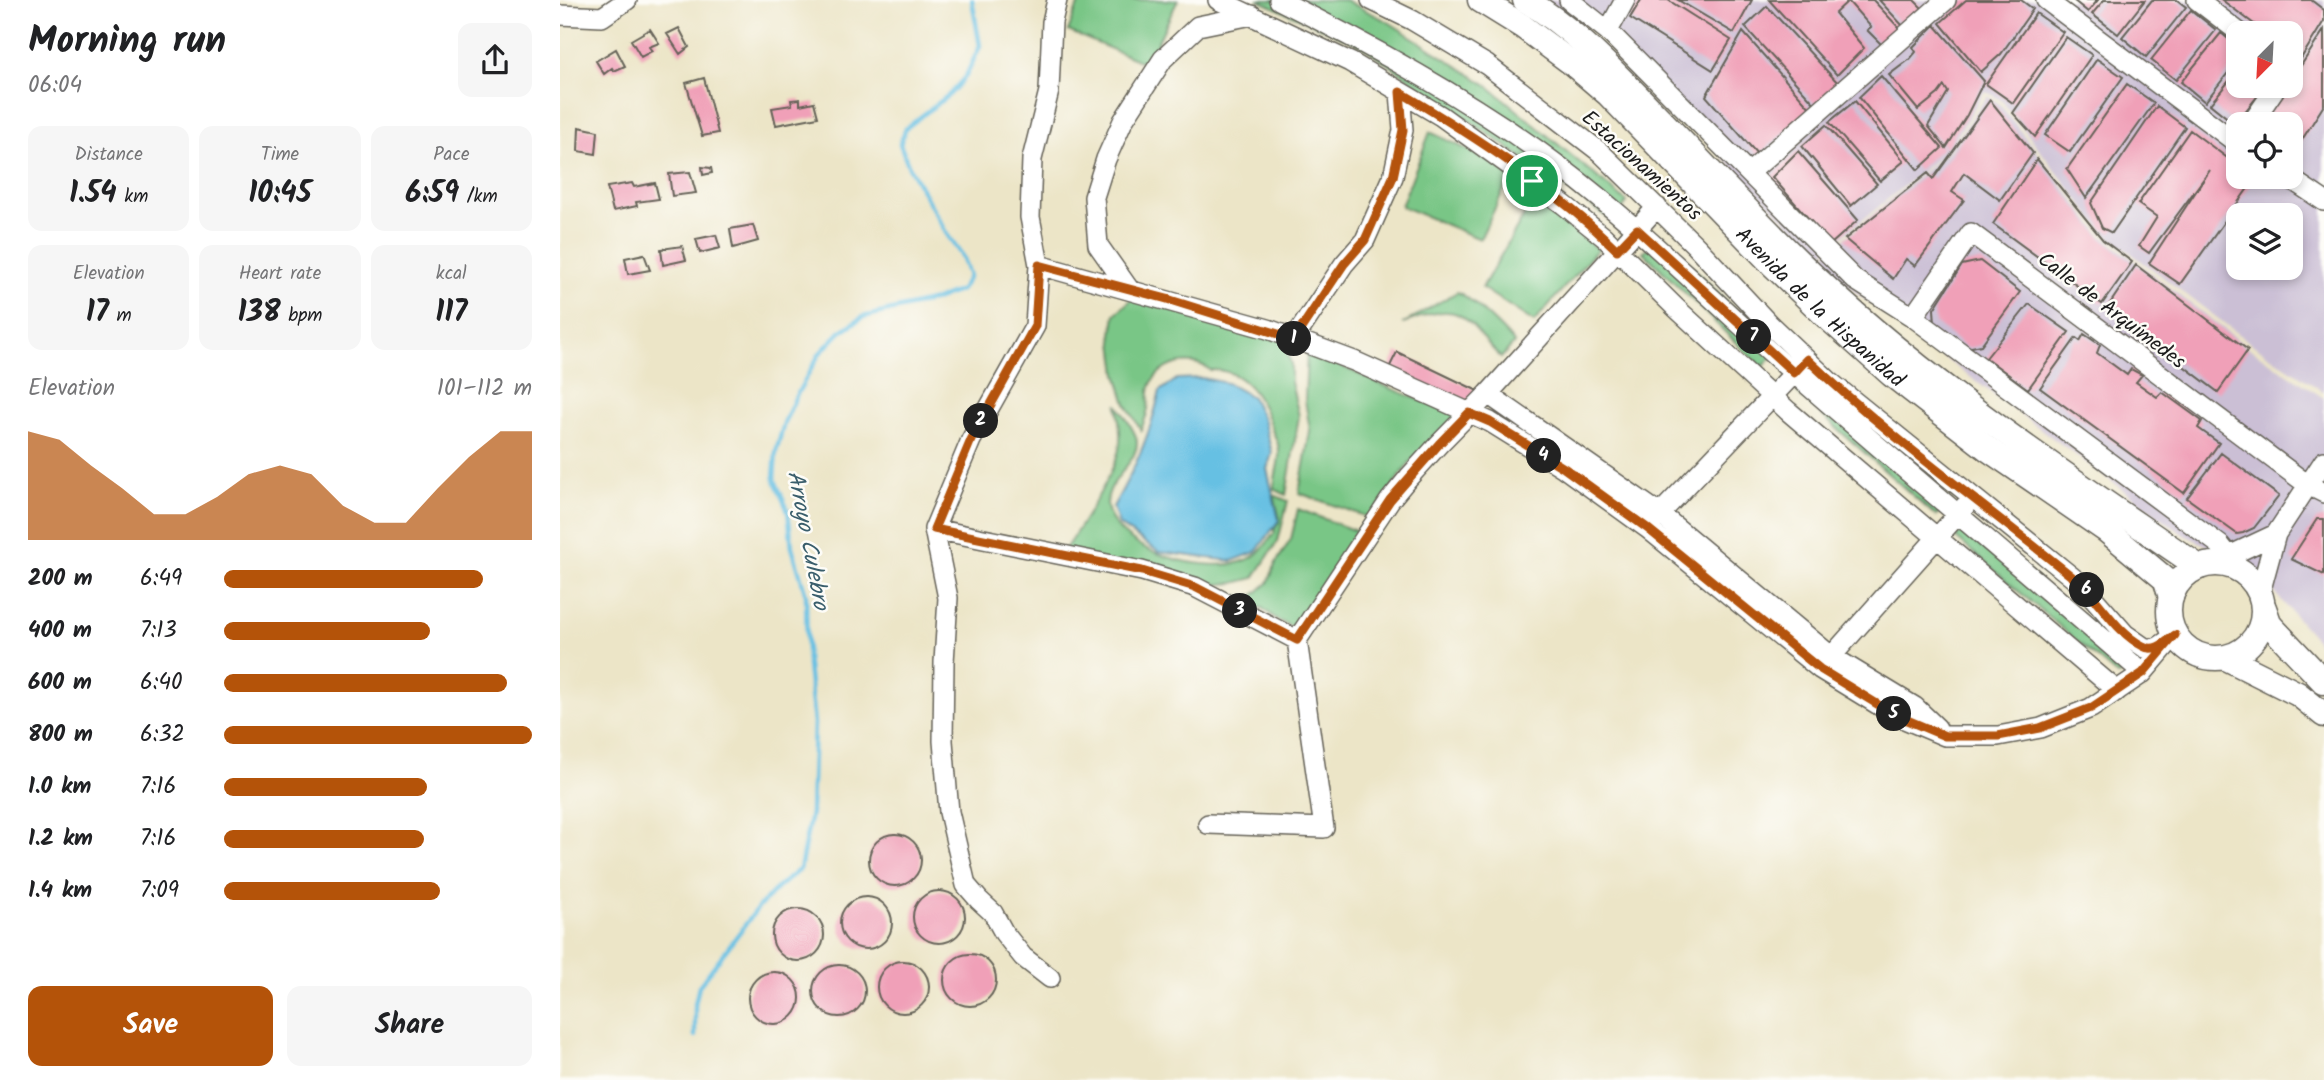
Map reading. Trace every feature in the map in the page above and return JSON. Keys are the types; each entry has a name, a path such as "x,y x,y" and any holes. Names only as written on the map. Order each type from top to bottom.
{"main road":[{"name":"Avenida de la Hispanidad","path":"1480,0 1522,26 1608,94 1772,264 1891,374 1988,449 2106,530 2165,579 2171,597"},
{"name":"Avenida de la Hispanidad","path":"1525,0 1600,56 1796,260 1907,358 1985,420 2220,561"},
{"path":"1543,0 1564,15 1569,31"},
{"path":"2262,601 2260,631 2246,648 2226,658 2206,658 2189,650 2175,635 2169,617 2171,597 2177,585 2187,575 2220,561 2252,580 2262,601 2270,625 2324,682"},
{"path":"2226,658 2298,694 2324,715"}],"street":[{"path":"560,15 602,17 627,0"},
{"path":"1050,978 1023,957 1004,933 993,913 966,885 950,812 944,753 944,662 948,598 934,529 971,440 1035,326 1039,265 1030,218 1032,159 1049,91 1052,22 1056,0"},
{"path":"1218,0 1350,62 1441,117 1563,204 1617,250 1772,396 2117,691"},
{"path":"1279,0 1345,32 1460,100 1558,165 1800,366 1959,513 2143,673"},
{"name":"Estacionamientos","path":"1371,0 1412,20 1487,65 1600,152 1657,207 1770,325 1800,366 1829,381 2082,585 2125,634 2146,648 2157,648 2175,635"},
{"name":"Avenida de la Hispanidad","path":"1569,0 1608,31 1855,280 1913,317 2220,561"},
{"path":"1608,31 1625,0"},
{"path":"1749,173 1946,0"},
{"path":"2046,0 2226,135"},
{"path":"2197,0 2226,22"},
{"path":"1129,289 1098,246 1094,197 1106,159 1123,121 1163,59 1198,26 1252,15"},
{"path":"1294,339 1344,264 1365,240 1393,177 1403,130 1400,92"},
{"path":"2303,187 2324,201"},
{"path":"1208,824 1324,828 1297,640 1390,500 1657,207"},
{"name":"Calle de Arquímedes","path":"1913,317 1971,233 2316,489"},
{"path":"1039,265 1268,329 1354,361 1490,422 1653,521"},
{"path":"1653,521 1800,366"},
{"path":"1488,394 1653,521 1826,663 1895,715 1945,736 1998,736 2040,728 2091,708 2143,673 2175,635"},
{"path":"2220,561 2276,534 2316,489 2324,461"},
{"path":"1826,663 1973,498"},
{"path":"934,529 1142,571 1195,587 1297,640"},
{"path":"2262,601 2276,534"}],"shaded area":[{"path":"1543,0 2324,0 2324,392 2253,345 2104,233 2001,100 1985,91 1949,149 1820,255 1598,33"},
{"path":"1987,96 1999,103 2101,235 2249,348 2324,398 2324,649 2251,566 2184,535 1855,292 1822,257 1950,150"}],"green space":[{"path":"1080,0 1178,0 1147,64 1068,31"},
{"path":"1258,0 1345,0 1387,21 1487,85 1627,202 1614,222 1362,46"},
{"path":"1430,132 1513,171 1480,239 1401,206"},
{"path":"1533,200 1598,249 1534,322 1482,288"},
{"path":"1662,235 1776,353 1762,368 1643,252"},
{"path":"1457,292 1478,307 1514,343 1501,358 1469,322 1450,312 1438,312 1402,324"},
{"path":"1132,299 1283,339 1291,364 1291,382 1299,416 1286,495 1274,489 1279,448 1264,408 1251,388 1234,374 1185,362 1168,367 1160,372 1150,387 1147,412 1141,430 1126,404 1117,374 1112,334 1115,314"},
{"path":"1307,351 1458,415 1410,462 1370,518 1299,493 1310,431 1305,400"},
{"path":"1811,378 1950,501 1936,516 1797,393"},
{"path":"1117,404 1135,433 1137,446 1134,455 1110,490 1107,500 1115,525 1129,538 1166,556 1209,565 1244,561 1262,549 1275,532 1280,520 1274,495 1288,501 1278,541 1254,578 1234,583 1198,586 1063,552 1079,529 1113,467 1120,437"},
{"path":"1298,509 1361,533 1297,629 1279,621 1262,608 1245,605 1239,596 1254,595 1268,583 1276,563 1291,539"},
{"path":"1971,522 2134,662 2118,676 1955,537"}],"water":[{"path":"1202,378 1227,383 1252,397 1263,419 1272,453 1267,469 1279,520 1256,552 1232,561 1159,552 1119,525 1113,507 1141,451 1160,391 1177,379"}],"building":[{"path":"1641,0 1668,0 1731,40 1713,70 1630,18"},
{"path":"1678,0 1752,0 1734,33"},
{"path":"1769,0 1873,0 1900,29 1883,46 1867,30 1871,27 1848,1 1835,13 1864,48 1837,75"},
{"path":"1879,0 1914,0 1922,8 1903,26"},
{"path":"1966,0 2021,0 2033,9 2001,54 1981,72 1940,23"},
{"path":"2073,0 2098,0 2088,12"},
{"path":"2104,0 2145,0 2118,34 2092,14"},
{"path":"2152,0 2177,0 2186,7 2146,57 2122,37"},
{"path":"2222,0 2311,0 2324,10 2324,21 2303,55 2303,21 2250,21"},
{"path":"1767,6 1839,84 1816,105 1745,27"},
{"path":"2191,10 2216,30 2176,80 2151,60"},
{"path":"2036,13 2063,32 2013,103 1986,84"},
{"path":"1935,25 1984,81 1946,148 1928,126 1948,92 1944,86 1918,110 1889,75 1910,59 1916,52 1913,47"},
{"path":"679,28 689,47 680,54 667,34"},
{"path":"650,29 659,43 649,47 652,51 641,57 631,40"},
{"path":"2324,30 2324,105 2303,138 2303,112 2270,112 2280,98 2303,98 2303,62"},
{"path":"1743,32 1811,109 1758,155 1706,96"},
{"path":"2221,33 2226,37 2226,75 2205,102 2181,82"},
{"path":"2066,37 2092,55 2035,137 2013,113"},
{"path":"616,49 625,66 614,71 612,68 604,74 596,61"},
{"path":"2097,59 2123,77 2070,152 2045,135"},
{"path":"1881,76 1942,148 1918,170 1859,97"},
{"path":"704,78 718,133 702,136 686,83"},
{"path":"2127,84 2154,103 2086,198 2067,169"},
{"path":"2226,85 2226,98 2256,98 2245,112 2226,112 2226,117 2210,104"},
{"path":"800,99 800,105 814,102 818,117 776,125 772,108 792,105 791,100"},
{"path":"1990,100 2033,153 2000,200 1964,173 1952,192 1964,200 1915,266 1906,259 1893,279 1845,239 1928,173 1933,179"},
{"path":"1855,101 1904,161 1880,181 1829,122"},
{"path":"2157,106 2185,127 2112,233 2102,228 2091,203"},
{"path":"1826,125 1877,184 1851,206 1802,146"},
{"path":"579,127 598,131 596,154 578,151"},
{"path":"2190,130 2226,157 2226,189 2247,189 2238,203 2226,203 2226,219 2180,284 2149,263 2210,170 2149,253 2139,246 2157,217 2138,204"},
{"path":"1798,151 1858,220 1831,244 1772,177"},
{"path":"2037,159 2103,240 2132,262 2102,304 1993,224"},
{"path":"702,167 711,168 712,173 703,175"},
{"path":"690,172 696,193 672,196 669,174"},
{"path":"632,183 634,187 655,183 659,199 636,202 637,206 613,211 607,187"},
{"path":"753,225 758,241 733,248 730,229"},
{"path":"716,235 720,248 700,253 696,239"},
{"path":"682,246 686,260 663,265 661,249"},
{"path":"644,254 650,270 628,274 625,258"},
{"path":"1980,261 2020,292 1981,345 1967,348 1935,323 1934,309 1962,265"},
{"path":"2136,265 2248,350 2218,392 2107,308"},
{"path":"2029,304 2069,332 2028,389 1986,358"},
{"path":"2084,334 2100,345 2097,353 2127,375 2131,369 2142,375 2136,382 2157,397 2162,392 2202,421 2198,428 2219,443 2184,493 2040,388 2076,338 2080,341"},
{"path":"1397,352 1478,391 1467,409 1388,370"},
{"path":"2221,453 2279,496 2254,528 2243,533 2237,534 2187,498"},
{"path":"2317,519 2324,519 2324,575 2291,559"},
{"path":"895,834 905,836 913,842 919,850 919,870 913,878 905,884 895,886 885,884 877,878 871,870 869,860 871,850 877,842 885,836"},
{"path":"939,891 949,893 957,899 963,907 963,927 957,935 949,941 939,943 929,941 921,935 915,927 913,917 915,907 921,899 929,893"},
{"path":"866,897 876,899 884,905 890,913 890,933 884,941 876,947 866,949 856,947 848,941 842,933 840,923 842,913 848,905 856,899"},
{"path":"798,909 808,911 816,917 822,925 822,945 816,953 808,959 798,961 788,959 780,953 774,945 772,935 774,925 780,917 788,911"},
{"path":"970,954 980,956 988,962 994,970 994,990 988,998 980,1004 970,1006 960,1004 952,998 946,990 944,980 946,970 952,962 960,956"},
{"path":"903,961 913,963 921,969 927,977 927,997 921,1005 913,1011 903,1013 893,1011 885,1005 879,997 877,987 879,977 885,969 893,963"},
{"path":"839,965 849,967 857,973 863,981 863,1001 857,1009 849,1015 839,1017 829,1015 821,1009 815,1001 813,991 815,981 821,973 829,967"},
{"path":"774,972 784,974 792,980 798,988 798,1008 792,1016 784,1022 774,1024 764,1022 756,1016 750,1008 748,998 750,988 756,980 764,974"}],"waterway":[{"name":"Arroyo Culebro","path":"695,1036 695,1004 699,986 757,909 800,869 811,813 814,723 807,656 806,595 792,547 788,511 774,478 776,452 784,423 796,396 820,353 840,332 863,317 935,300 961,290 969,276 962,256 909,167 900,144 906,128 950,94 966,76 980,46 972,0"}],"route":[{"path":"1400,92 1441,117 1532,181 1617,250 1637,229 1794,373 1807,359 1829,381 2082,585 2125,634 2146,648 2157,648 2175,635 2143,673 2091,708 2040,728 1998,736 1945,736 1895,715 1820,669 1647,528 1564,468 1490,422 1469,413 1390,500 1297,640 1195,587 1085,558 934,529 971,440 1035,326 1039,265 1167,299 1294,339 1344,264 1365,240 1393,177 1403,130 1400,92"}]}
